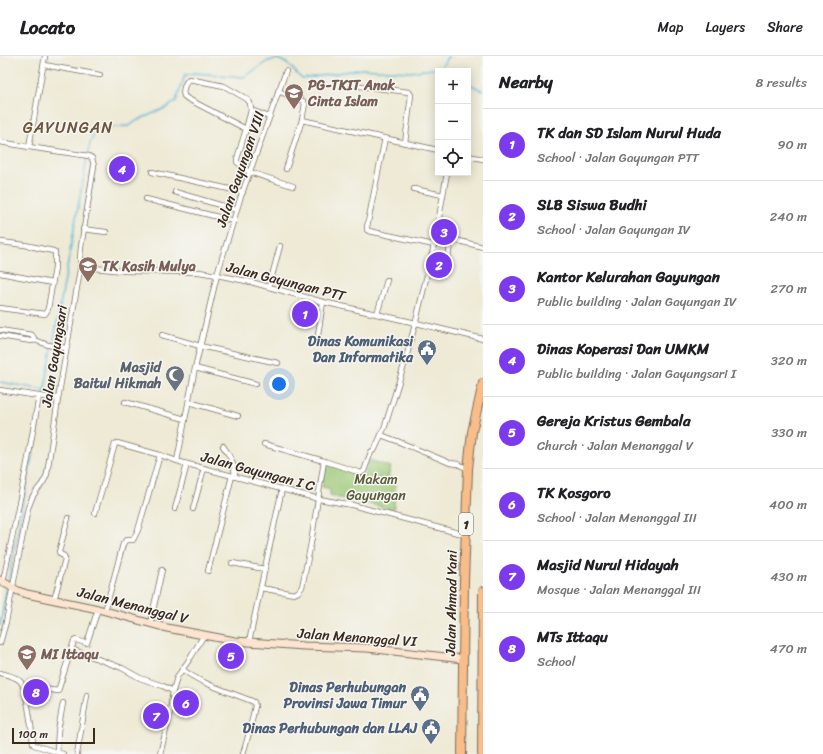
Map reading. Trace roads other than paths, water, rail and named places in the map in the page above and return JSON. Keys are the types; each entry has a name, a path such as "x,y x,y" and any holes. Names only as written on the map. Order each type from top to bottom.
{"highway":[{"name":"Jalan Ahmad Yani","path":"462,754 468,469 472,432 483,382"},
{"path":"482,754 483,591"}],"street":[{"path":"0,142 29,147 45,56"},
{"path":"44,65 100,75"},
{"name":"Jalan Gayungan VIII","path":"177,461 195,368 217,275 249,172 286,71"},
{"path":"246,129 184,96 183,92 187,81 189,79 221,85 246,99 250,103 251,110 246,129 237,161 237,162 249,172 293,186"},
{"path":"360,86 410,93 405,143"},
{"path":"278,91 304,102 305,104 302,120 286,170"},
{"path":"251,110 269,117"},
{"path":"302,120 435,149"},
{"path":"385,138 367,230 369,232 434,245"},
{"name":"Jalan Gayungsari","path":"7,584 31,498 46,479 66,348 81,264 80,250 94,166 92,158 89,156 29,147"},
{"path":"471,157 483,159"},
{"path":"152,172 243,192"},
{"path":"264,444 363,473 371,452 375,449 381,435 416,323 434,245 446,176"},
{"path":"414,189 443,195"},
{"path":"175,192 237,210"},
{"path":"146,199 234,221"},
{"path":"429,267 446,270 453,227"},
{"path":"84,230 106,232"},
{"path":"451,238 483,247"},
{"path":"0,248 0,242 25,245 54,251 56,255 48,309 45,314 0,308"},
{"path":"269,287 280,246"},
{"name":"Jalan Gayungan PTT","path":"81,264 94,268 123,271 199,272 217,275 269,287 323,302 483,339"},
{"path":"0,273 52,283"},
{"path":"377,314 387,280"},
{"path":"318,335 323,302"},
{"path":"0,330 32,335 35,340"},
{"path":"162,335 200,346 278,363"},
{"path":"0,336 31,341 35,340 48,345 66,348"},
{"path":"195,368 256,384"},
{"path":"0,390 58,400"},
{"path":"0,643 6,622 7,584 40,396"},
{"path":"125,402 185,419"},
{"path":"189,402 238,416"},
{"path":"381,435 468,469"},
{"name":"Jalan Gayungan I C","path":"95,513 116,443 187,464 319,499 466,535"},
{"path":"208,571 235,470 228,452 223,446"},
{"path":"24,688 58,691 74,641 87,643 102,610 123,544 126,540 133,540 138,530 160,455"},
{"path":"261,588 294,594 302,587 312,544 324,461"},
{"path":"175,509 187,464"},
{"path":"194,509 204,468"},
{"path":"250,642 282,489"},
{"path":"54,600 65,559 59,552 68,518"},
{"path":"232,563 265,569"},
{"path":"150,624 162,570"},
{"name":"Jalan Menanggal V","path":"7,584 27,594 102,610 150,624 235,641 250,642"},
{"path":"160,754 177,677 204,635"},
{"name":"Jalan Menanggal VI","path":"250,642 304,646 367,648 463,659"},
{"path":"71,649 122,668 140,678 164,686 173,691"},
{"path":"182,669 186,673 217,688 254,702 255,706 242,754"},
{"path":"0,673 12,676 19,680 24,688 33,743 38,747 63,754"},
{"path":"77,754 87,695"},
{"path":"57,752 58,731 63,703"}],"waterway":[{"path":"441,68 448,56"},
{"path":"88,154 90,143 97,128 129,126 138,120 168,107 176,101 185,75 195,73 244,77 268,61 278,59 288,64 302,79 362,69 410,72 435,69"},
{"path":"471,85 483,91"},
{"path":"8,583 87,158"},
{"path":"0,382 45,390"},
{"path":"0,626 7,588"}],"place":[{"name":"PG-TKIT Anak Cinta Islam","path":"294,110"},
{"name":"Dinas Koperasi Dan UMKM","path":"122,169"},
{"name":"Kantor Kelurahan Gayungan","path":"444,232"},
{"name":"SLB Siswa Budhi","path":"439,265"},
{"name":"TK Kasih Mulya","path":"88,283"},
{"name":"TK dan SD Islam Nurul Huda","path":"305,314"},
{"name":"Dinas Komunikasi Dan Informatika","path":"427,366"},
{"name":"Masjid Baitul Hikmah","path":"175,392"},
{"name":"Gereja Kristus Gembala","path":"231,656"},
{"name":"MI Ittaqu","path":"27,671"},
{"name":"MTs Ittaqu","path":"36,692"},
{"name":"TK Kosgoro","path":"186,703"},
{"name":"Dinas Perhubungan Provinsi Jawa Timur","path":"420,712"},
{"name":"Masjid Nurul Hidayah","path":"156,716"},
{"name":"Dinas Perhubungan dan LLAJ","path":"431,745"}],"district":[{"name":"GAYUNGAN","path":"68,127"}],"park label":[{"name":"Makam Gayungan","path":"376,488"}]}
